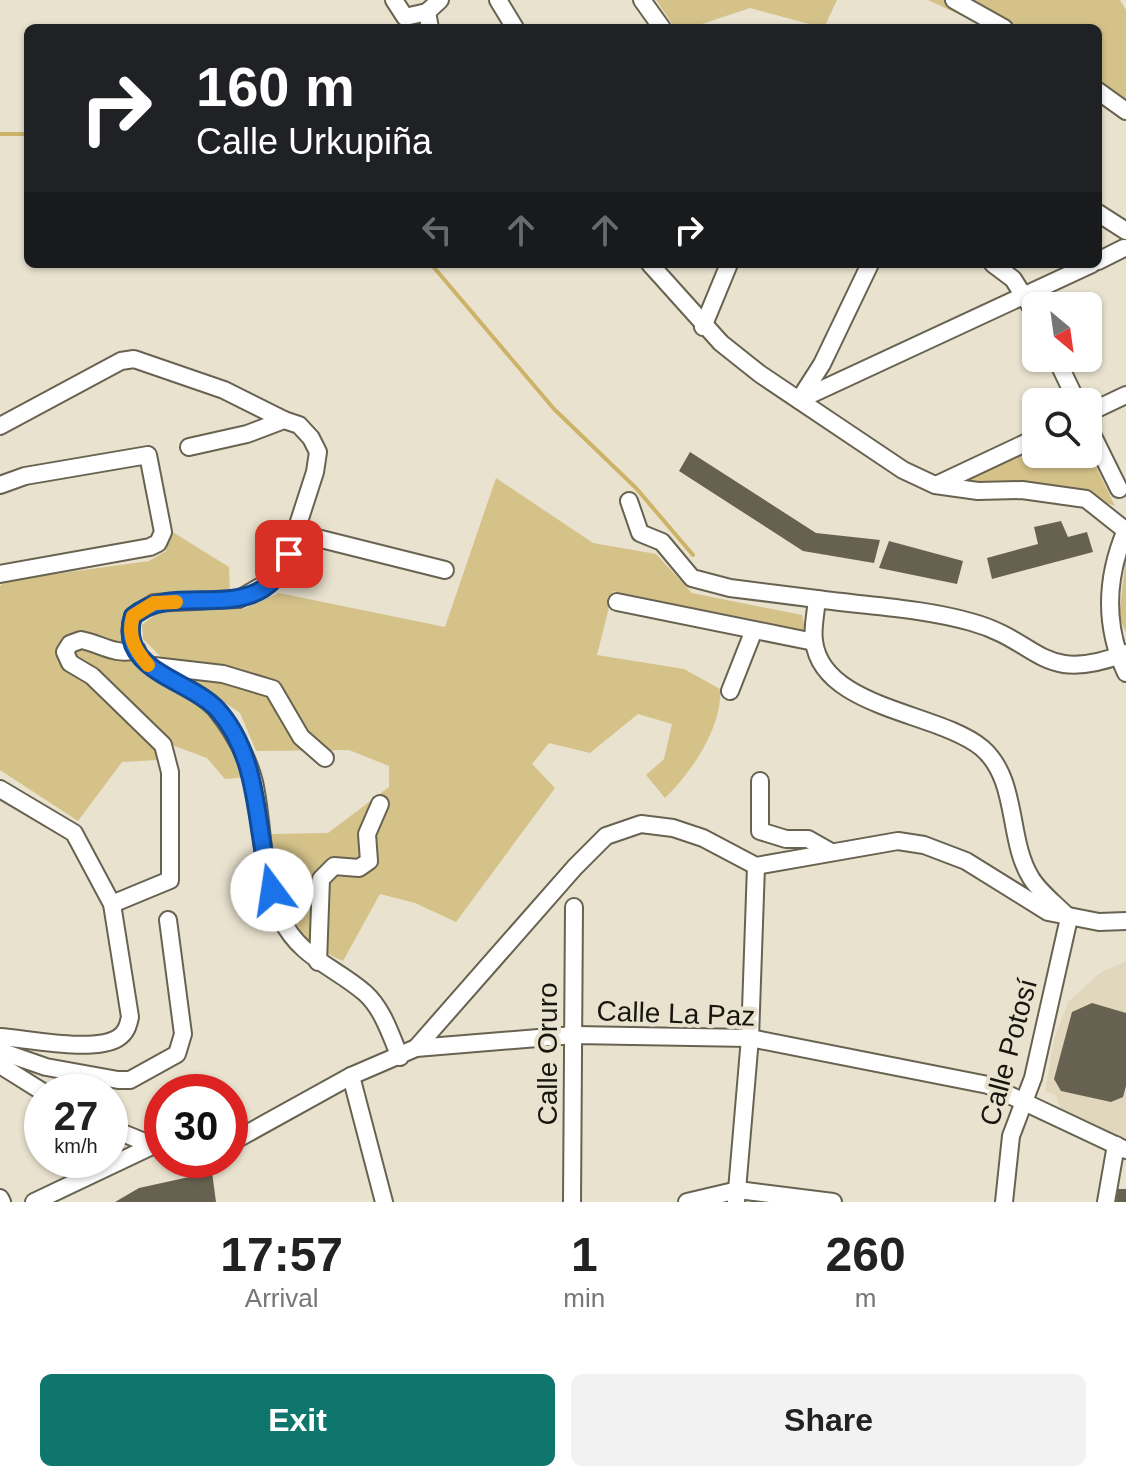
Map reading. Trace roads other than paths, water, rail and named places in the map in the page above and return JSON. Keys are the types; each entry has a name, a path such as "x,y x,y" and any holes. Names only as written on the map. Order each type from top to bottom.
{"street":[{"path":"394,0 405,17 428,20 440,0"},
{"path":"498,0 513,24"},
{"path":"642,0 659,24"},
{"path":"954,0 997,24"},
{"path":"1102,94 1126,111"},
{"path":"1102,217 1125,240 1102,258"},
{"path":"653,268 703,327 799,400 903,470 935,485 978,491 1022,490 1086,499 1126,530 1111,575 1111,621 1126,673"},
{"path":"703,327 727,268"},
{"path":"799,400 822,364 868,268"},
{"path":"997,268 1023,292"},
{"path":"1035,292 1084,268"},
{"path":"799,400 1022,298"},
{"path":"0,426 121,361 134,359 224,390 299,425 311,438 318,452 297,533 282,574 239,599 169,602 142,609 133,616 129,629 137,650 149,666 215,707 230,727 253,779 265,866 279,915 295,942 318,962 365,993 383,1018 400,1057"},
{"path":"1102,406 1126,395"},
{"path":"189,447 247,434 284,420"},
{"path":"935,485 1022,445"},
{"path":"1102,454 1119,489"},
{"path":"0,485 25,476 148,455 163,532 158,543 150,547 0,574"},
{"path":"629,501 640,533 662,542 692,578 730,588 972,622 1062,666 1087,665 1122,655"},
{"path":"297,533 445,570"},
{"path":"817,599 814,642 822,663 846,688 870,701 964,735 985,751 1002,779 1030,878 1069,918"},
{"path":"617,602 814,642"},
{"path":"730,691 754,630"},
{"path":"112,904 170,880 170,772 163,745 92,676 70,663 65,652 70,644 81,640 105,650 137,650"},
{"path":"149,666 223,674 273,689 301,737 325,758"},
{"path":"760,781 760,831 786,839 808,839 831,852"},
{"path":"0,789 74,833 112,904 130,1017 126,1031 117,1039 90,1045 0,1037"},
{"path":"318,962 321,879 334,866 359,868 369,861 367,834 380,804"},
{"path":"416,1048 445,1011 606,836 641,824 673,828 756,866 898,841 924,845 966,861 1048,912 1069,918 1126,921"},
{"path":"737,1196 750,1038 756,866"},
{"name":"Calle Oruro","path":"572,1202 574,907"},
{"name":"Calle Potosí","path":"1004,1202 1011,1136 1025,1100 1069,918"},
{"path":"0,1051 46,1067 118,1080 130,1080 177,1054 183,1034 168,920"},
{"name":"Calle La Paz","path":"248,1133 351,1076 416,1048 574,1035 750,1038 988,1085 1121,1148"},
{"path":"0,1065 24,1080"},
{"path":"351,1076 384,1202"},
{"path":"1106,1202 1121,1148"},
{"path":"34,1202 144,1153"},
{"path":"687,1202 737,1196 833,1202"}],"waterway":[{"path":"0,134 24,134"},
{"path":"434,268 554,409 636,488 693,555"}]}
